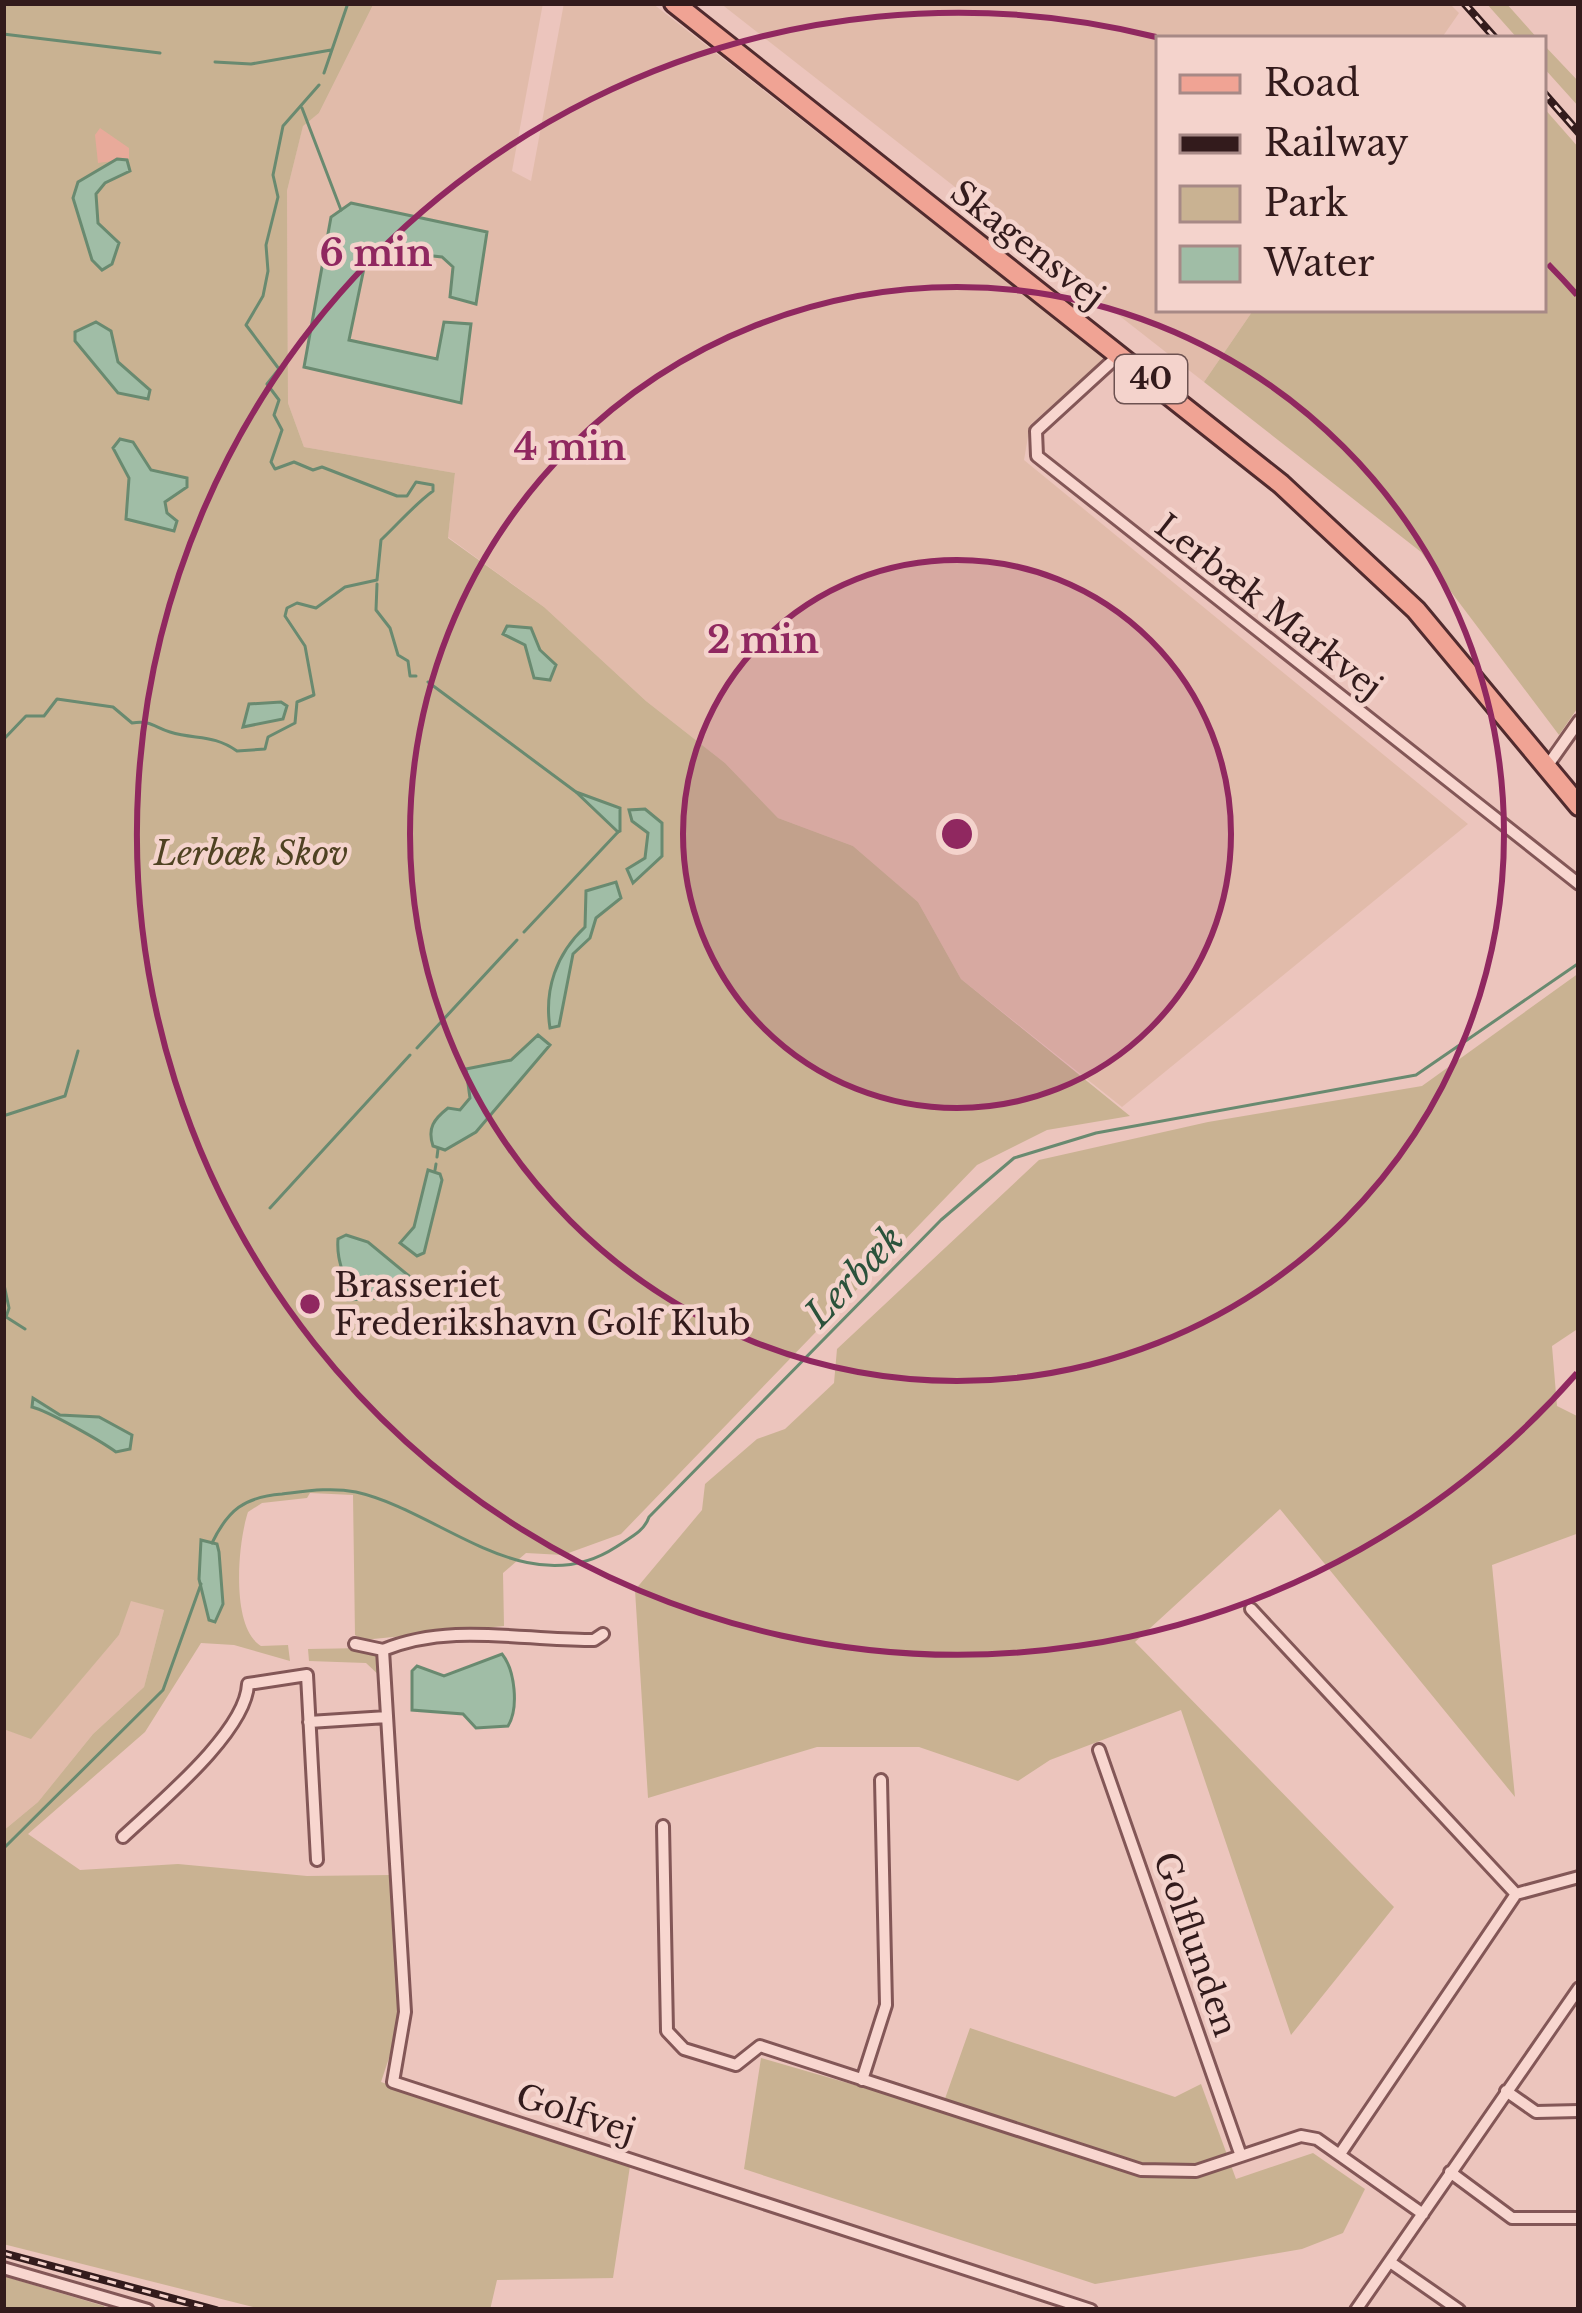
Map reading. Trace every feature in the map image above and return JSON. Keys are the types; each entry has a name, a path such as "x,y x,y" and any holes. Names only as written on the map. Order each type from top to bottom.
{"main road":[{"name":"Skagensvej","path":"674,3 1281,484 1385,580 1579,806"}],"street":[{"name":"Lerbæk Markvej","path":"1120,354 1036,431 1037,456 1579,884"},
{"path":"1548,765 1579,721"},
{"path":"1251,1609 1516,1894"},
{"path":"355,1644 383,1650 434,1637 511,1634 594,1640 603,1634"},
{"name":"Golfvej","path":"383,1650 405,2012 393,2081 1091,2310"},
{"path":"123,1837 192,1773 247,1699 248,1684 256,1678 307,1675 317,1860"},
{"path":"309,1722 387,1717"},
{"name":"Golflunden","path":"1100,1750 1241,2156"},
{"path":"862,2080 886,2005 881,1780"},
{"path":"662,1826 667,2031 672,2042 736,2065 760,2047 1141,2170 1196,2171 1301,2136 1317,2139 1423,2214"},
{"path":"1340,2154 1516,1894 1579,1877"},
{"path":"1356,2310 1579,1988"},
{"path":"1506,2091 1536,2112 1579,2111"},
{"path":"1450,2172 1512,2218 1579,2218"},
{"path":"1390,2262 1454,2309"},
{"path":"3,2267 120,2307 148,2310"}],"shaded area":[{"path":"374,3 543,3 512,171 531,181 564,3 652,3 1105,358 1030,425 1024,460 1468,824 1122,1107 961,979 918,902 853,846 778,818 725,763 646,701 544,607 448,537 455,473 304,447 288,403 287,191 303,125 319,113"},
{"path":"720,3 1449,3 1459,13 1443,36 1156,36 1156,312 1252,312 1204,382"},
{"path":"130,1600 164,1610 144,1687 93,1734 38,1802 3,1831 3,1729 31,1738 119,1635"}],"green space":[{"name":"Lerbæk Skov","path":"3,3 374,3 319,113 303,126 287,191 288,403 304,447 455,473 448,538 544,607 646,701 725,763 778,818 853,846 918,902 961,979 1130,1116 1047,1130 977,1165 621,1534 563,1555 526,1553 503,1573 504,1626 363,1640 355,1635 353,1495 310,1493 307,1498 262,1503 248,1512 239,1583 244,1621 261,1646 288,1645 290,1661 234,1645 201,1643 145,1732 28,1834 80,1870 178,1864 307,1876 391,1875 399,2028 381,2082 630,2166 613,2278 497,2280 490,2310 265,2310 3,2244 3,1831 38,1802 93,1734 144,1687 164,1610 131,1601 119,1635 31,1739 3,1729"},
{"path":"1486,3 1506,3 1535,36 1515,36"},
{"path":"1546,47 1579,82 1579,107 1546,70"},
{"path":"1546,110 1579,148 1579,706 1559,735 1421,552 1204,382 1252,312 1546,312"},
{"path":"1579,973 1579,1328 1552,1346 1557,1406 1579,1417 1579,1533 1492,1565 1515,1797 1280,1509 1135,1642 1394,1907 1291,2035 1181,1710 1050,1760 1018,1781 919,1747 817,1747 648,1798 635,1590 702,1510 705,1484 757,1439 785,1429 834,1383 837,1349 1039,1160 1208,1122 1422,1086"},
{"path":"365,1648 378,1657 381,1677 366,1663 309,1661 308,1649"},
{"path":"970,2028 1175,2097 1201,2084 1236,2179 1313,2153 1365,2189 1343,2233 1302,2249 1095,2284 744,2169 761,2058 941,2110"},
{"path":"3,2276 104,2306 105,2310 3,2310"}],"sand":[{"path":"100,128 129,148 129,159 98,163 95,135"}],"water":[{"path":"117,159 127,160 130,171 105,183 96,194 98,223 119,243 112,264 102,270 92,260 73,198 78,182"},
{"path":"351,203 487,232 476,304 450,297 453,267 442,257 368,249 349,340 437,359 444,322 471,324 461,403 304,367 331,217"},
{"path":"96,322 111,331 118,362 150,390 148,399 118,393 75,341 75,332"},
{"path":"120,439 133,442 151,470 187,478 187,487 165,502 167,513 177,521 174,531 126,519 129,478 113,448"},
{"path":"507,626 531,628 540,650 556,665 550,680 534,678 525,645 503,634"},
{"path":"281,702 287,706 283,719 243,727 249,704"},
{"path":"576,792 620,808 620,831 618,832"},
{"path":"645,809 662,823 662,856 633,883 627,869 645,858 648,833 632,821 629,810"},
{"path":"616,882 621,898 596,918 590,938 573,954 559,1026 550,1028 551,986 566,949 585,927 586,891"},
{"path":"538,1035 550,1045 476,1132 445,1150 433,1146 431,1129 436,1120 448,1108 460,1110 470,1098 466,1069 511,1060"},
{"path":"428,1170 440,1174 442,1180 424,1253 417,1256 400,1243 414,1227"},
{"path":"346,1235 368,1242 409,1276 409,1287 381,1298 348,1300 338,1248 338,1239"},
{"path":"33,1398 60,1415 99,1417 132,1435 130,1449 116,1452 32,1407"},
{"path":"201,1540 217,1544 219,1552 223,1604 215,1622 209,1620 199,1579"},
{"path":"502,1654 514,1689 508,1726 476,1728 463,1714 412,1710 412,1671 417,1666 444,1676"}],"waterway":[{"path":"324,73 348,3"},
{"path":"3,34 160,53"},
{"path":"215,62 251,64 331,50"},
{"path":"3,740 26,716 44,716 57,699 113,707 132,723 212,740 237,751 265,749 268,737 295,723 297,702 314,695 305,646 285,616 287,608 297,603 316,608 345,587 377,580 381,540 433,491 433,485 416,482 407,496 397,496 322,467 313,470 294,462 275,469 271,462 282,430 274,415 279,400 267,384 279,369 246,325 263,296 268,271 266,245 278,197 273,175 283,126 319,85"},
{"path":"302,108 341,210"},
{"path":"377,584 376,610 390,628 398,655 408,661 410,676 416,676"},
{"path":"428,682 576,792"},
{"path":"524,932 618,832"},
{"path":"417,1048 517,940"},
{"name":"Lerbæk","path":"212,1543 224,1522 247,1502 337,1490 388,1502 517,1560 550,1566 583,1562 640,1531 941,1220 1014,1158 1096,1133 1416,1075 1579,963"},
{"path":"3,1116 65,1096 78,1051"},
{"path":"270,1208 410,1055"},
{"path":"437,1157 438,1149"},
{"path":"435,1170 436,1164"},
{"path":"3,1280 9,1308 6,1317"},
{"path":"3,1315 25,1329"},
{"name":"Lerbæk","path":"3,1849 163,1690 201,1584"}],"railway":[{"path":"1464,3 1493,36"},
{"path":"1546,95 1579,133"},
{"path":"3,2253 216,2310"}],"place":[{"name":"Brasseriet Frederikshavn Golf Klub","path":"310,1304"}]}
